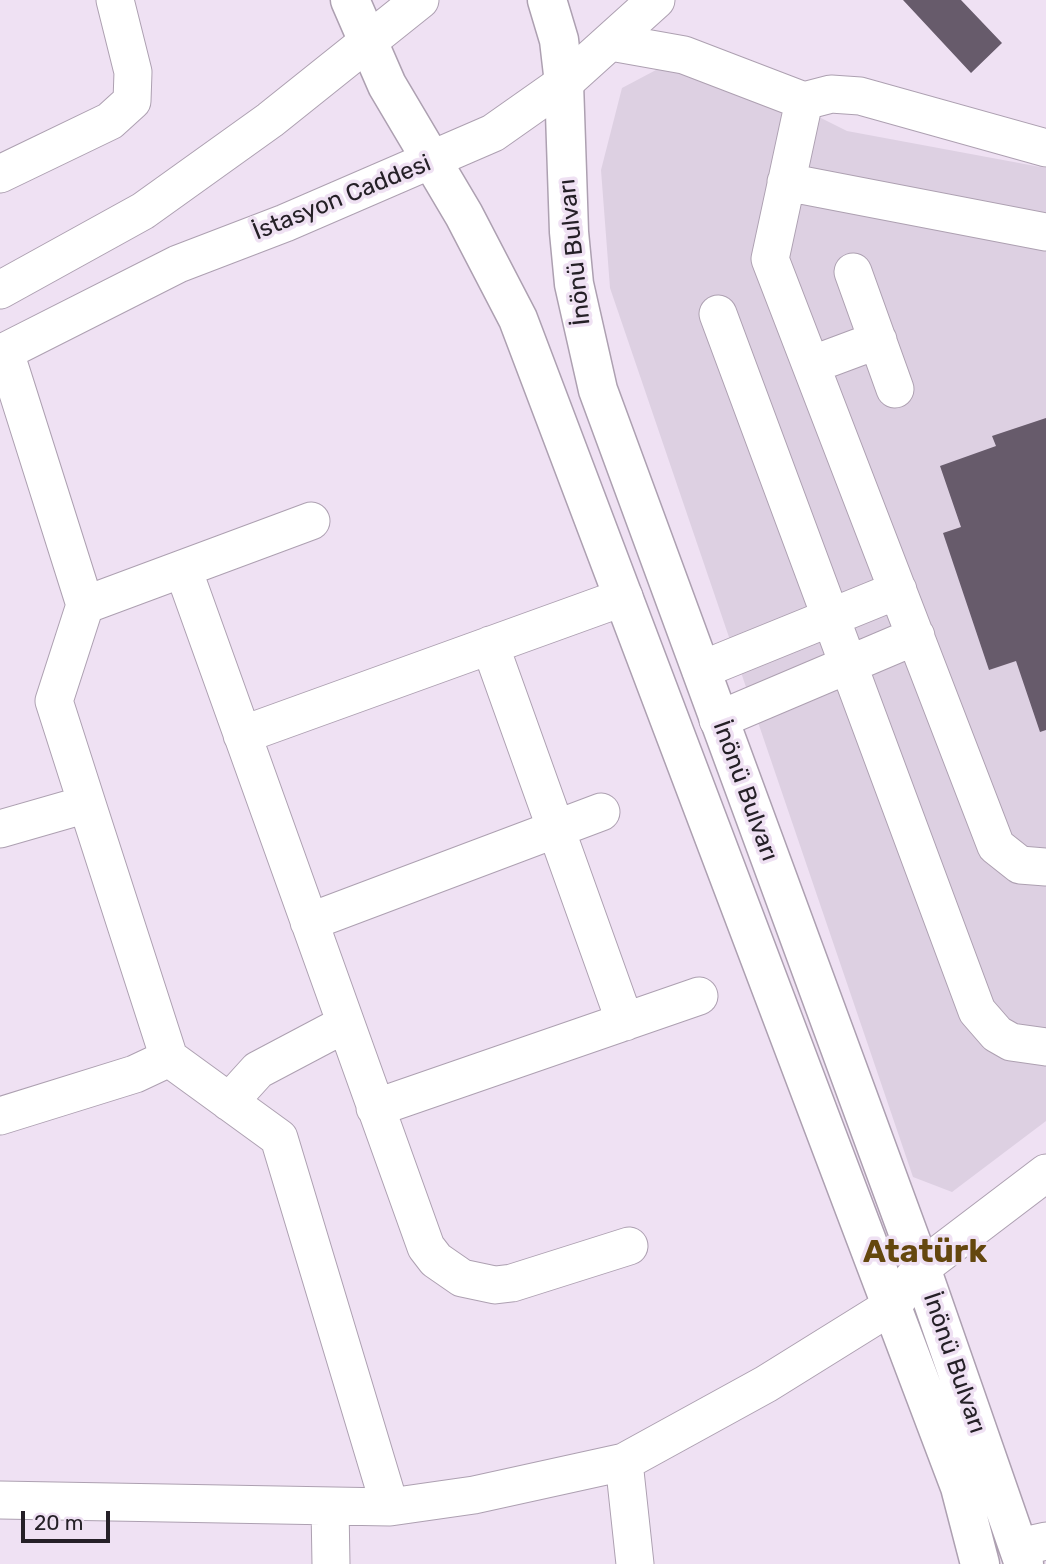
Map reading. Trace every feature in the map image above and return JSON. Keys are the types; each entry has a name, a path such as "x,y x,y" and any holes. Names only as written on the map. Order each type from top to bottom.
{"main road":[{"name":"İnönü Bulvarı","path":"350,0 387,85 492,266 518,319 893,1305 960,1487 980,1564"},
{"name":"İnönü Bulvarı","path":"547,0 559,40 564,83 569,232 574,284 598,390 921,1268 1030,1551"}],"street":[{"path":"0,174 110,121 132,101 133,72 115,0"},
{"path":"0,290 143,211 270,120 421,0"},
{"name":"İstasyon Caddesi","path":"2,353 178,264 433,162 493,133 564,83 656,0"},
{"path":"611,42 684,55 804,101 831,94 860,96 1046,148"},
{"path":"804,101 770,259 996,846 1020,865 1046,867"},
{"path":"786,182 1046,232"},
{"path":"853,272 895,389"},
{"path":"718,314 977,1012 997,1034 1011,1042 1046,1047"},
{"path":"811,365 878,340"},
{"path":"2,353 85,605 54,701 169,1058 279,1138 390,1507"},
{"path":"85,605 311,521"},
{"path":"183,569 426,1247 436,1260 462,1278 495,1285 512,1283 629,1245"},
{"path":"701,670 898,590"},
{"path":"242,735 624,597"},
{"path":"719,720 916,636"},
{"path":"490,645 625,1022"},
{"path":"0,829 87,804"},
{"path":"309,922 601,811"},
{"path":"375,1108 699,996"},
{"path":"229,1102 258,1070 345,1024"},
{"path":"0,1116 135,1074 169,1058"},
{"path":"0,1500 390,1507 474,1495 624,1462 766,1384 893,1305 921,1268 1046,1174"},
{"path":"624,1462 635,1564"},
{"path":"330,1507 331,1564"}],"shaded area":[{"path":"656,70 725,70 847,131 1046,168 1046,1121 952,1192 913,1177 610,288 601,170 622,88"}],"building":[{"path":"903,0 961,0 1002,43 971,73"},
{"path":"1046,418 1046,730 1040,732 1016,661 989,670 943,533 961,527 940,466 996,446 992,436"}],"district":[{"name":"Atatürk","path":"925,1253"}]}
